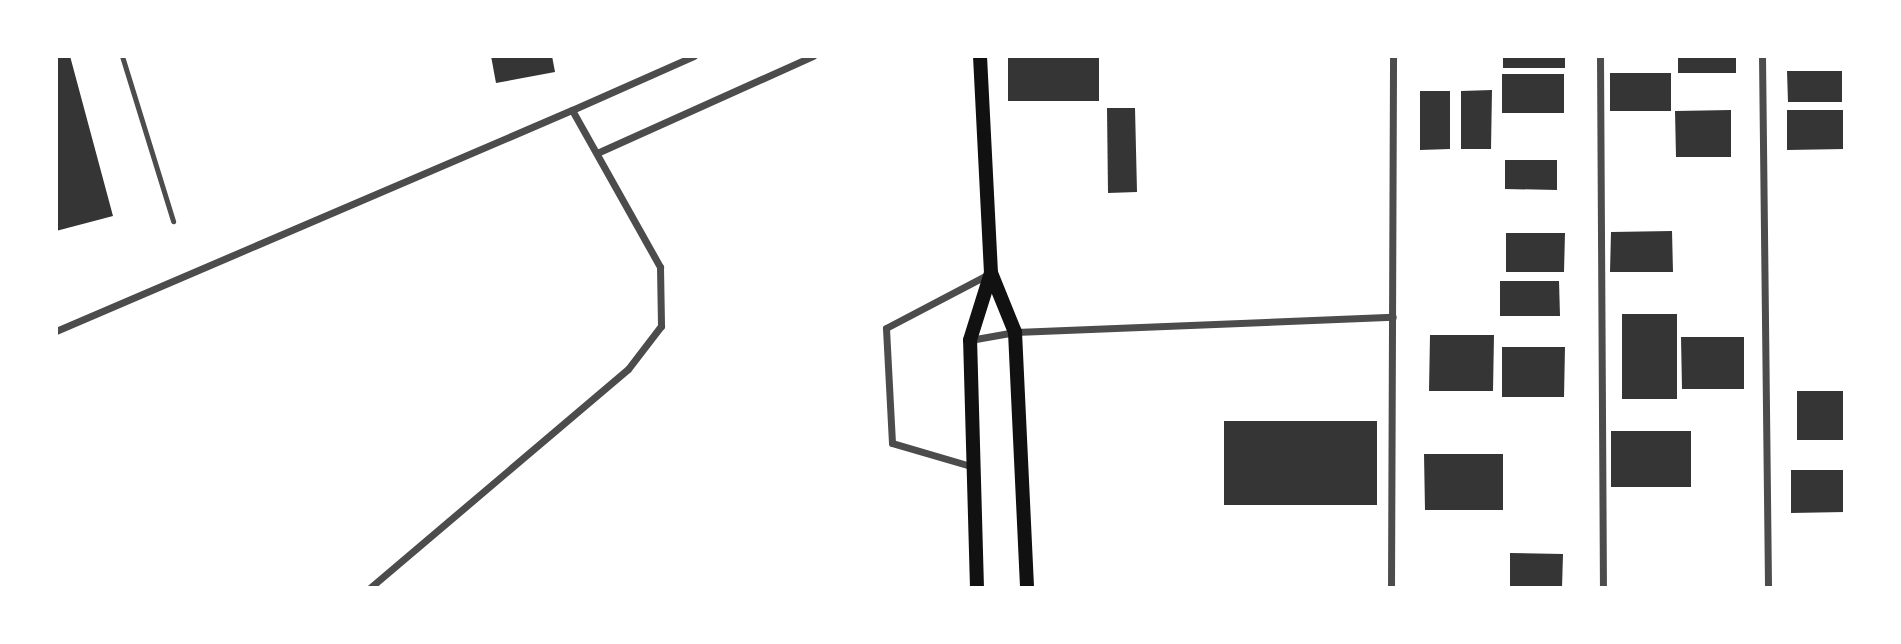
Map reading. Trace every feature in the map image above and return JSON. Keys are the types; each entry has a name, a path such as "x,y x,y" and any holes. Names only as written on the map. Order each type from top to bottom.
{"main road":[{"path":"980,56 991,273 1015,331 1027,588"},
{"path":"977,588 970,340 991,273"}],"street":[{"path":"56,331 694,56"},
{"path":"597,153 813,56"},
{"path":"1391,588 1393,56"},
{"path":"1600,56 1603,588"},
{"path":"1762,56 1768,588"},
{"path":"370,588 628,369 661,326 660,267 572,110"},
{"path":"974,467 892,443 886,328 991,273"},
{"path":"970,340 1015,331 1394,317"}],"lane":[{"path":"122,56 173,221"}],"building":[{"path":"56,56 70,56 113,216 56,231"},
{"path":"491,56 552,56 555,72 496,83"},
{"path":"1008,56 1099,56 1099,101 1008,101"},
{"path":"1503,56 1565,56 1565,68 1503,68"},
{"path":"1678,56 1736,56 1736,73 1678,73"},
{"path":"1787,71 1842,71 1842,102 1788,102"},
{"path":"1610,73 1671,73 1671,111 1610,111"},
{"path":"1502,74 1564,74 1564,113 1502,113"},
{"path":"1492,90 1491,149 1461,149 1461,91"},
{"path":"1420,91 1450,91 1450,149 1420,150"},
{"path":"1107,108 1135,108 1137,192 1108,193"},
{"path":"1731,110 1731,157 1676,157 1675,111"},
{"path":"1787,110 1845,110 1845,149 1787,150"},
{"path":"1505,160 1557,160 1557,190 1505,189"},
{"path":"1672,231 1673,272 1610,272 1611,232"},
{"path":"1506,233 1565,233 1564,272 1506,272"},
{"path":"1500,281 1559,281 1560,316 1500,316"},
{"path":"1622,314 1677,314 1677,399 1622,399"},
{"path":"1430,335 1494,335 1493,391 1429,391"},
{"path":"1681,337 1744,337 1744,389 1682,389"},
{"path":"1502,347 1565,347 1564,397 1502,397"},
{"path":"1797,391 1845,391 1845,440 1797,440"},
{"path":"1224,421 1377,421 1377,505 1224,505"},
{"path":"1611,431 1691,431 1691,487 1611,487"},
{"path":"1424,454 1503,454 1503,510 1425,510"},
{"path":"1791,470 1845,470 1845,512 1791,513"},
{"path":"1510,553 1563,554 1562,588 1510,588"}]}
